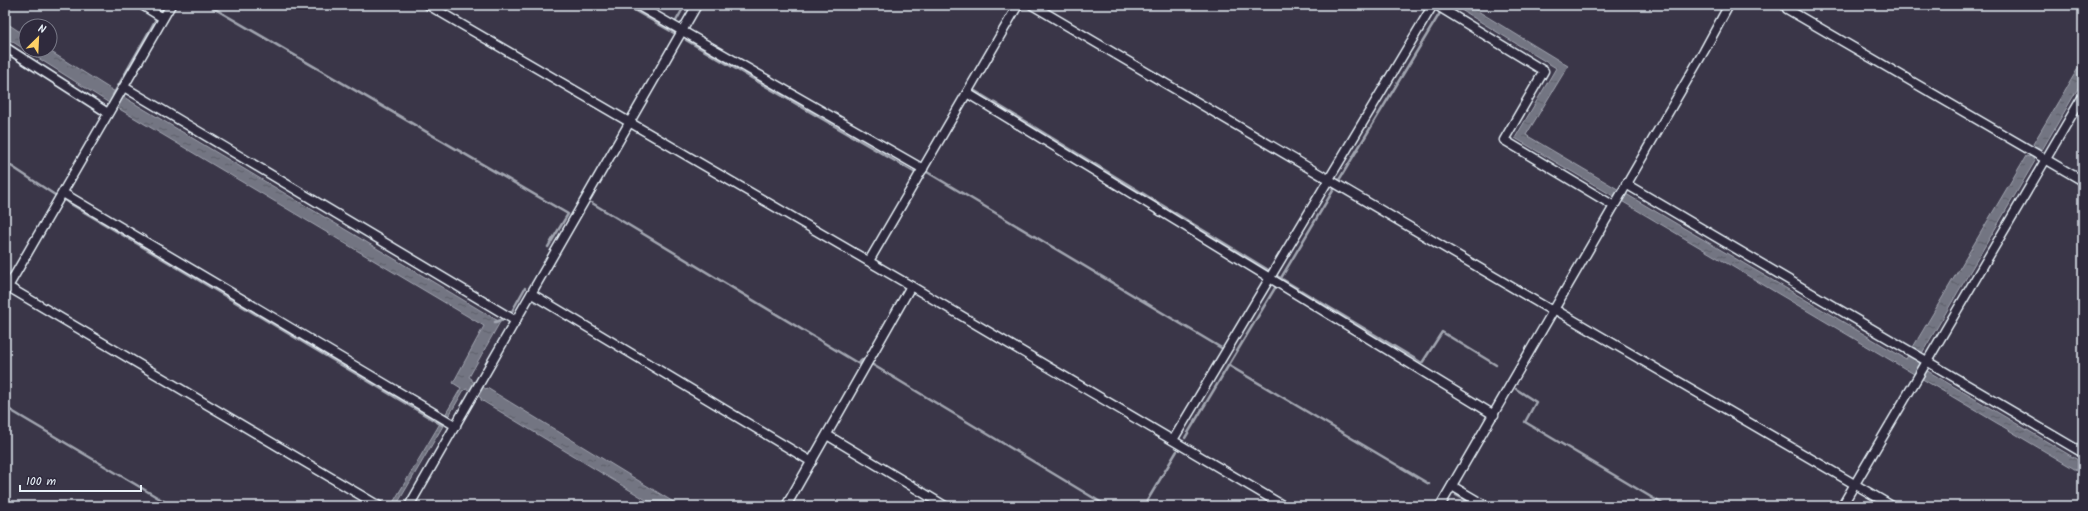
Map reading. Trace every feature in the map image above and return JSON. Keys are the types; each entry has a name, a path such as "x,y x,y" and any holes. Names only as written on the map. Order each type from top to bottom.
{"street":[{"path":"142,5 163,18"},
{"path":"171,5 63,193 6,288 379,506"},
{"path":"428,5 869,261 1284,506"},
{"path":"637,5 923,169"},
{"path":"409,506 480,385 697,5"},
{"path":"869,261 1018,5"},
{"path":"1032,5 1549,309 1554,309 1892,506"},
{"path":"1440,506 1494,415 1729,5"},
{"path":"1785,5 1789,10 2083,181"},
{"path":"1173,440 1329,180 1439,7 1544,71 1504,140 1616,202"},
{"path":"5,47 110,110"},
{"path":"122,90 516,321"},
{"path":"967,93 1494,415"},
{"path":"1842,506 1922,365 2083,96"},
{"path":"1624,187 1908,350 1922,365 2083,453"},
{"path":"63,193 456,426"},
{"path":"786,506 911,286"},
{"path":"532,294 812,462"},
{"path":"827,435 945,506"},
{"path":"1452,486 1486,506"}],"water":[{"path":"1453,5 1468,5 1568,66 1526,135 1906,359 2026,156 2029,157 2035,146 2033,144 2083,60 2083,80 2042,150 2039,148 2033,159 2035,161 1918,360 1920,361 1919,368 1926,370 2083,463 2083,474 1515,138 1556,68"},
{"path":"5,22 18,31 18,45 5,37"},
{"path":"58,56 500,322 469,377 472,381 486,389 487,388 680,506 656,506 481,400 481,398 467,389 464,390 396,506 391,506 461,388 453,383 484,326 106,101 38,58 58,58"}],"waterway":[{"path":"161,11 164,5"},
{"path":"208,5 568,214 548,247"},
{"path":"625,5 674,33"},
{"path":"676,21 685,5"},
{"path":"1339,180 1440,13"},
{"path":"113,95 156,19"},
{"path":"686,40 914,172"},
{"path":"975,91 1270,271"},
{"path":"5,122 7,123 5,127"},
{"path":"5,162 55,195"},
{"path":"927,172 1223,349"},
{"path":"1281,278 1334,189"},
{"path":"64,200 442,425"},
{"path":"592,203 859,364 862,359"},
{"path":"1277,276 1422,363 1442,332 1496,365"},
{"path":"511,313 525,288"},
{"path":"1185,438 1275,288"},
{"path":"495,322 504,319"},
{"path":"873,365 1107,506"},
{"path":"1228,365 1429,484"},
{"path":"1516,389 1536,402 1525,422 1666,506"},
{"path":"5,407 172,506"},
{"path":"1144,506 1177,451"},
{"path":"1456,495 1476,506"}]}
